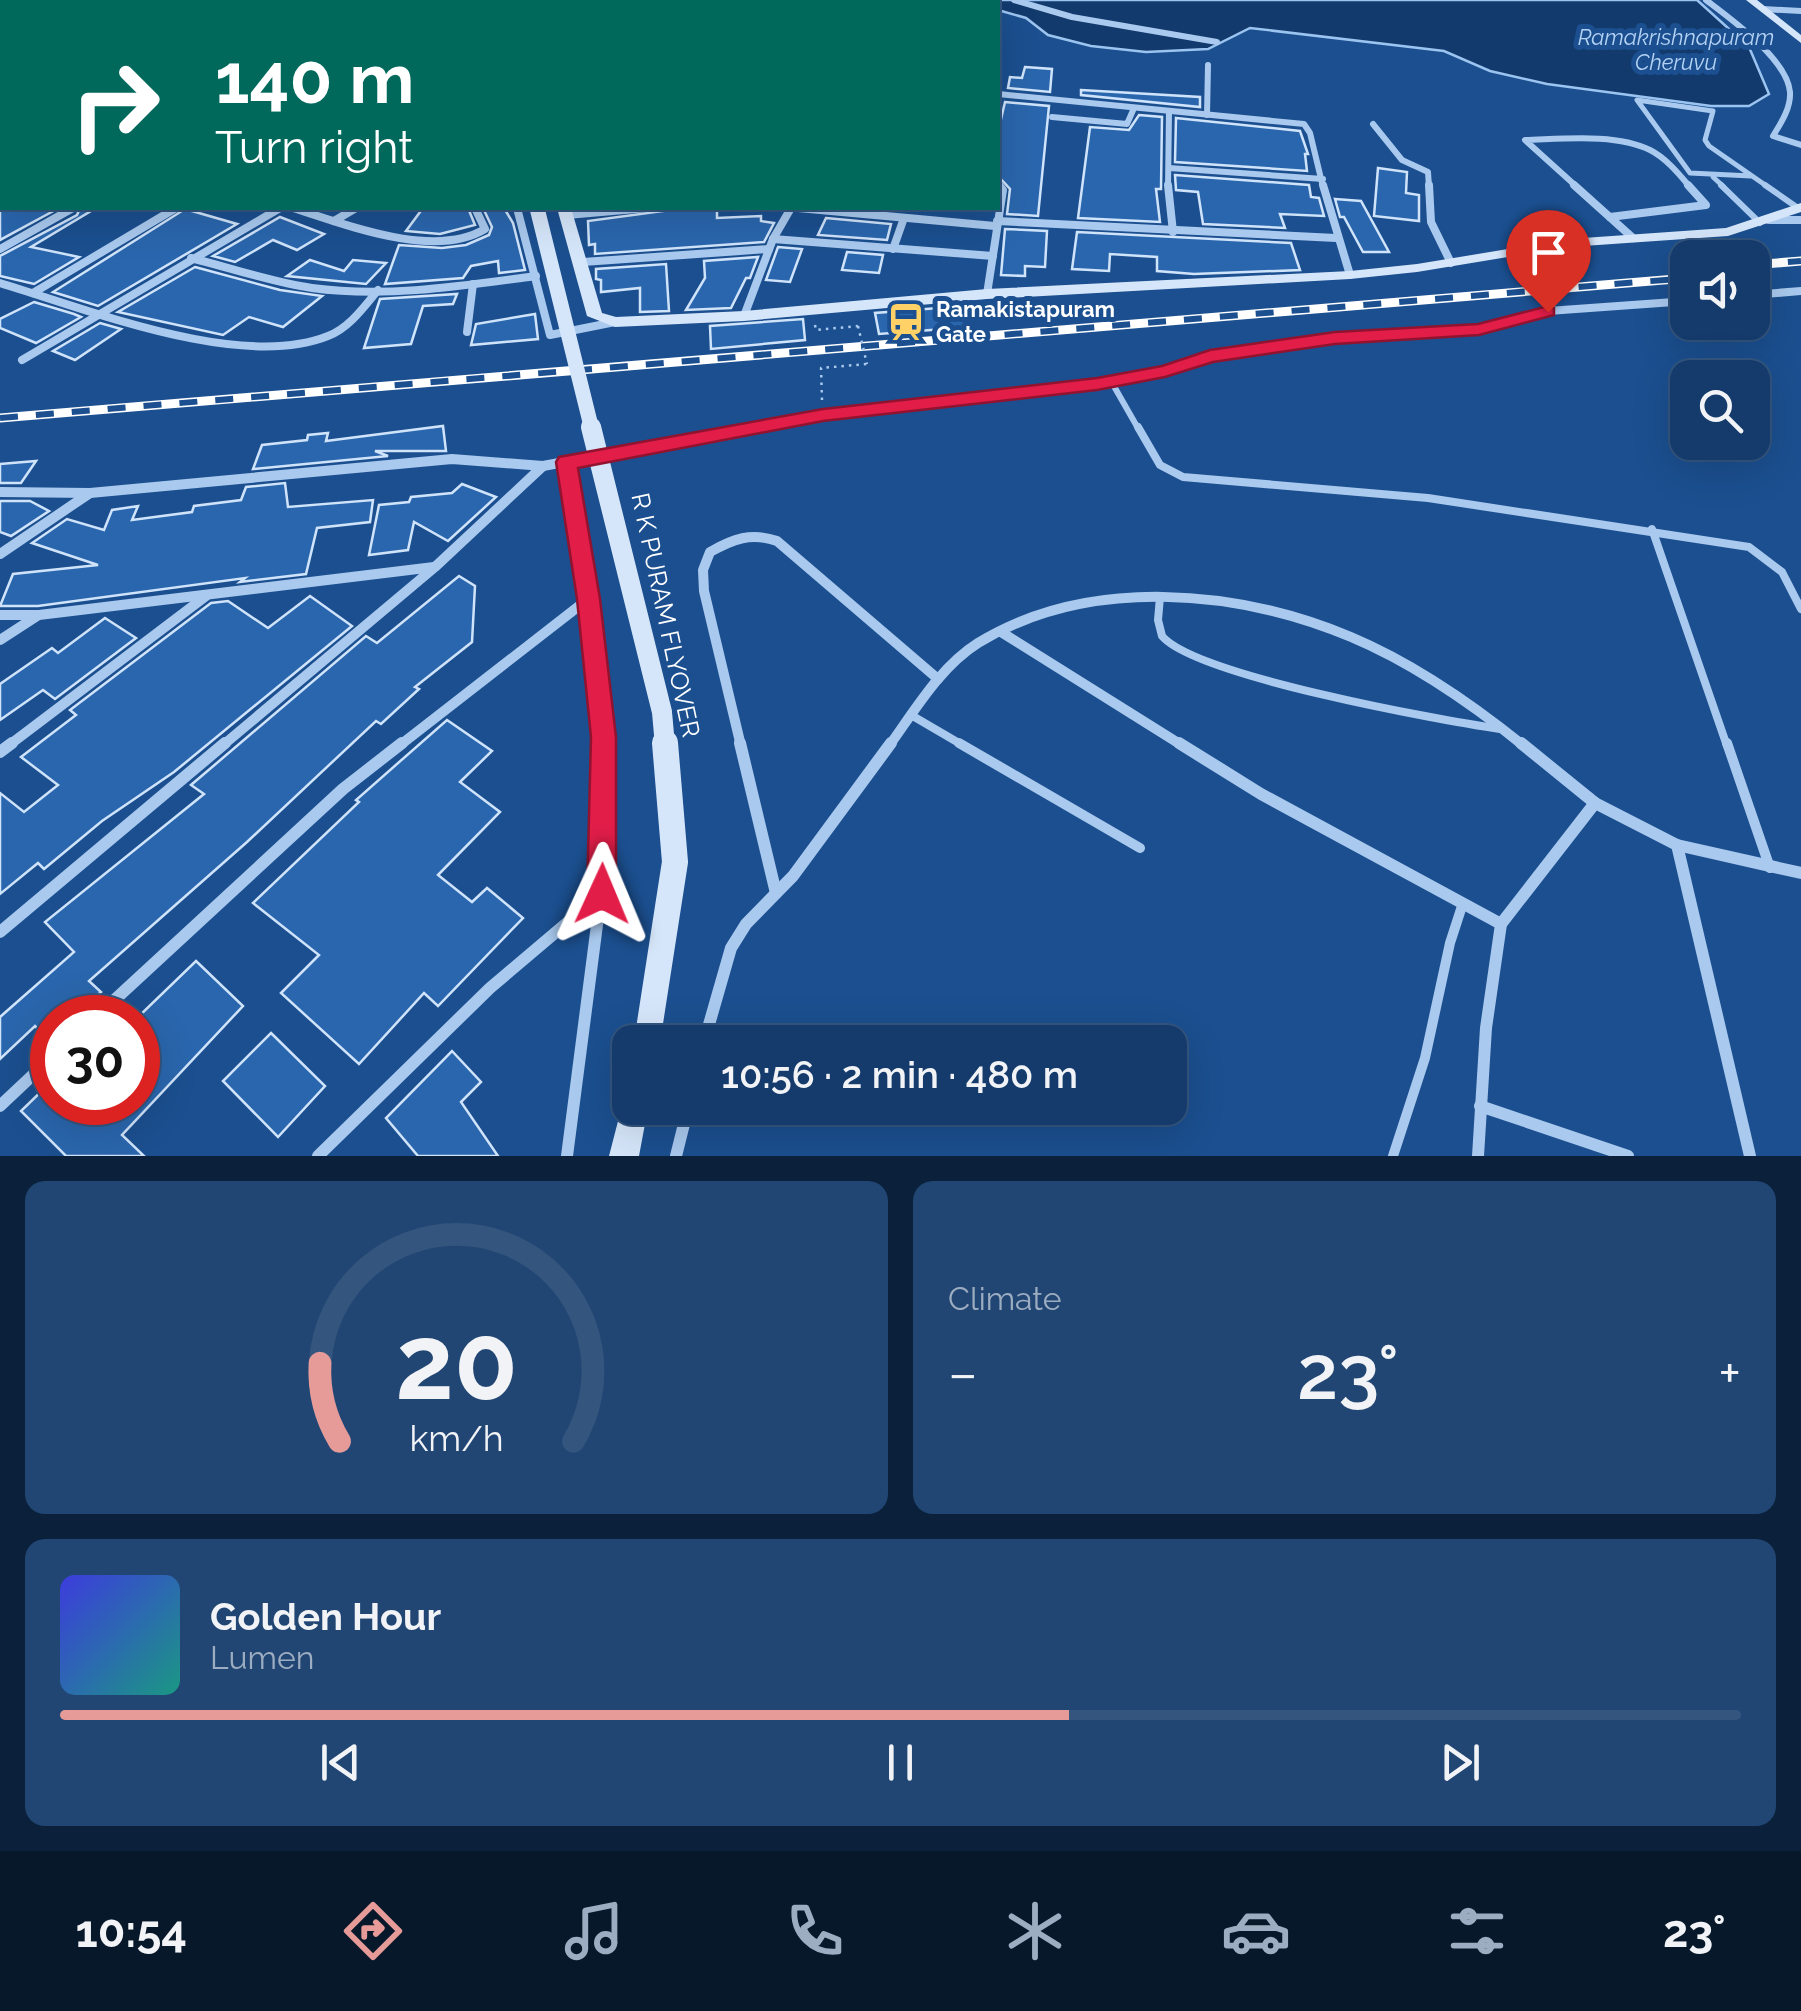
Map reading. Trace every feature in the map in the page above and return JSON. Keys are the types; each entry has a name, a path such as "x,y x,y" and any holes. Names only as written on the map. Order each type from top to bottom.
{"street":[{"path":"1014,0 1072,17 1218,42"},
{"path":"1706,0 1756,43 1788,80 1784,124 1773,136 1801,145"},
{"path":"1750,0 1798,35"},
{"path":"1763,8 1801,11"},
{"path":"1207,115 1208,66"},
{"path":"1000,94 1304,124 1350,275"},
{"path":"1052,116 1127,124 1134,108"},
{"path":"1169,112 1173,232"},
{"path":"1373,124 1397,159 1409,168 1428,172 1431,222 1450,263"},
{"path":"1610,217 1706,205 1685,178 1645,147 1525,140 1564,176 1610,217 1634,238"},
{"path":"1169,168 1322,179"},
{"path":"0,249 69,210"},
{"path":"33,292 173,210"},
{"path":"22,360 276,210"},
{"path":"299,210 378,234 468,238 486,229 476,210"},
{"path":"334,222 353,210"},
{"path":"519,210 550,335 616,322 744,316 986,294 1350,275 1570,243 1728,232 1800,212"},
{"name":"R K PURAM FLYOVER","path":"537,210 662,712 674,862 650,1025"},
{"path":"593,210 566,211 595,316 616,322"},
{"path":"744,316 773,239 793,210"},
{"path":"816,210 918,219 1336,238"},
{"path":"918,219 921,210"},
{"path":"986,294 998,210"},
{"path":"893,249 904,218"},
{"path":"773,239 993,256"},
{"path":"583,262 769,250"},
{"path":"192,258 314,288 378,290 536,276"},
{"path":"0,284 98,314 211,340 300,345 325,338 346,326 378,290"},
{"path":"468,332 474,284"},
{"path":"1770,294 1801,291"},
{"path":"0,492 90,492 452,459 543,466 823,415 1112,381 1165,371 1210,356 1335,338 1479,330 1548,312 1670,303"},
{"path":"567,462 604,737 602,894 567,1156"},
{"path":"0,932 435,567 543,466"},
{"path":"0,554 90,492"},
{"path":"776,893 704,591 703,570 710,552 748,535 777,542 938,679"},
{"path":"0,614 39,614 435,567"},
{"path":"0,752 208,594"},
{"path":"709,1025 732,948 746,924 793,876 938,679 975,645 1078,603 1160,597 1210,600 1286,614 1354,638 1474,705 1510,730 1595,802 1676,845 1801,873"},
{"path":"121,995 343,789 588,599"},
{"path":"0,640 39,614"},
{"path":"1001,632 1261,794 1501,924"},
{"path":"1478,1156 1486,1028 1501,924 1595,802"},
{"path":"1676,845 1750,1156"},
{"path":"318,1156 490,988 602,894"},
{"path":"0,1106 30,1078"},
{"path":"1480,1106 1628,1156"},
{"path":"624,1156 630,1125"},
{"path":"676,1156 684,1125"}],"lane":[{"path":"1751,176 1690,173 1637,100 1713,110 1716,114 1705,140 1800,212"},
{"path":"1712,176 1764,221"},
{"path":"1112,381 1160,465 1183,478 1428,498 1652,529 1749,547 1764,553 1787,573 1801,609"},
{"path":"1652,529 1770,868"},
{"path":"1160,597 1161,633 1168,643 1197,658 1388,711 1510,730"},
{"path":"911,715 1140,848"},
{"path":"1393,1156 1425,1058 1450,943 1464,903"}],"path":[{"path":"816,330 858,326 867,364 821,368 823,415"}],"water":[{"name":"Ramakrishnapuram Cheruvu","path":"1000,0 1697,0 1749,47 1769,94 1749,106 1711,106 1547,84 1490,71 1444,51 1250,28 1208,49 1146,52 1091,46 1048,35 1026,18 1000,11"}],"building":[{"path":"1025,67 1052,69 1050,92 1008,88 1010,77 1022,78"},
{"path":"1081,90 1200,97 1200,107 1081,95"},
{"path":"1005,102 1049,106 1038,216 1007,214 1010,189 1000,178 1000,123"},
{"path":"1139,115 1162,117 1161,189 1156,189 1160,222 1078,218 1090,127 1129,130"},
{"path":"1176,118 1300,131 1308,154 1307,171 1175,162"},
{"path":"1378,168 1407,172 1406,193 1419,195 1419,221 1374,216"},
{"path":"1175,175 1309,185 1311,197 1319,198 1324,216 1280,214 1285,228 1203,224 1198,192 1176,190"},
{"path":"1335,199 1361,201 1389,252 1363,252 1344,217 1340,217"},
{"path":"0,210 55,210 0,240"},
{"path":"79,210 93,210 31,247 79,257 34,284 0,276 0,256 77,215"},
{"path":"183,210 237,224 98,306 53,292"},
{"path":"422,210 469,210 475,225 440,234 406,231"},
{"path":"484,210 505,210 513,223 525,270 499,273 498,261 471,266 463,278 385,284 399,245 466,245 489,235 492,227"},
{"path":"670,210 717,210 717,218 761,216 761,221 774,223 764,242 595,254 595,244 589,245 588,221"},
{"path":"280,217 324,234 297,250 273,240 235,262 213,256"},
{"path":"826,218 891,224 887,240 818,235"},
{"path":"1005,229 1047,231 1045,267 1025,266 1025,276 1001,275"},
{"path":"1077,232 1291,243 1300,270 1194,274 1157,271 1157,257 1110,254 1109,271 1072,269"},
{"path":"778,247 802,249 790,282 766,280"},
{"path":"847,252 883,255 879,273 842,270"},
{"path":"758,257 731,308 686,310 705,278 704,261"},
{"path":"310,260 344,271 353,260 386,263 366,284 287,276"},
{"path":"666,264 669,311 640,312 640,288 601,292 601,280 596,279 596,269"},
{"path":"195,267 280,290 322,296 283,327 249,317 223,335 118,312"},
{"path":"457,294 453,304 423,306 411,344 364,348 380,299"},
{"path":"34,302 81,317 36,343 0,328 0,319"},
{"path":"964,306 970,327 879,334 875,313"},
{"path":"535,314 538,339 471,345 476,324"},
{"path":"803,319 805,340 711,349 710,326"},
{"path":"100,323 121,329 75,360 53,351"},
{"path":"443,426 446,451 375,451 388,456 253,469 262,445 307,440 308,435 328,433 326,441"},
{"path":"36,461 21,483 0,483 0,464"},
{"path":"285,483 288,507 373,500 370,522 317,528 306,574 240,582 245,578 38,606 0,606 13,574 98,565 32,543 67,519 104,530 112,510 138,506 132,520 192,512 194,506 241,500 246,487"},
{"path":"462,484 496,497 448,541 414,522 408,550 369,555 379,505 452,493"},
{"path":"0,501 30,501 49,511 11,536 0,532"},
{"path":"459,576 475,586 472,642 415,687 419,689 381,724 376,721 247,842 89,981 101,992 98,995 30,995 30,1031 0,1059 0,1017 74,952 45,922 204,794 191,785 366,636 377,643"},
{"path":"310,596 352,626 174,772 102,821 44,869 38,863 0,894 0,793 24,812 58,785 21,757 76,715 70,710 211,603 228,601 268,628"},
{"path":"105,618 136,638 55,699 43,690 0,720 0,684 52,648 58,653"},
{"path":"447,720 492,751 460,782 500,812 438,875 472,902 487,888 523,918 438,1006 424,993 359,1064 281,993 319,955 253,903 359,802 356,800"},
{"path":"196,961 243,1006 160,1094 160,996"},
{"path":"271,1033 325,1086 278,1137 223,1081"},
{"path":"452,1051 481,1082 461,1102 498,1156 418,1156 386,1118"},
{"path":"30,1102 30,1120 21,1111"},
{"path":"35,1125 131,1125 122,1135 144,1156 66,1156"}],"railway":[{"path":"1770,264 1801,261"},
{"path":"0,418 1670,279"}],"place":[{"name":"Ramakistapuram Gate","path":"906,322"}],"route":[{"path":"602,894 604,737 567,462 823,415 1097,384 1165,371 1210,356 1335,338 1479,330 1548,312"}]}
